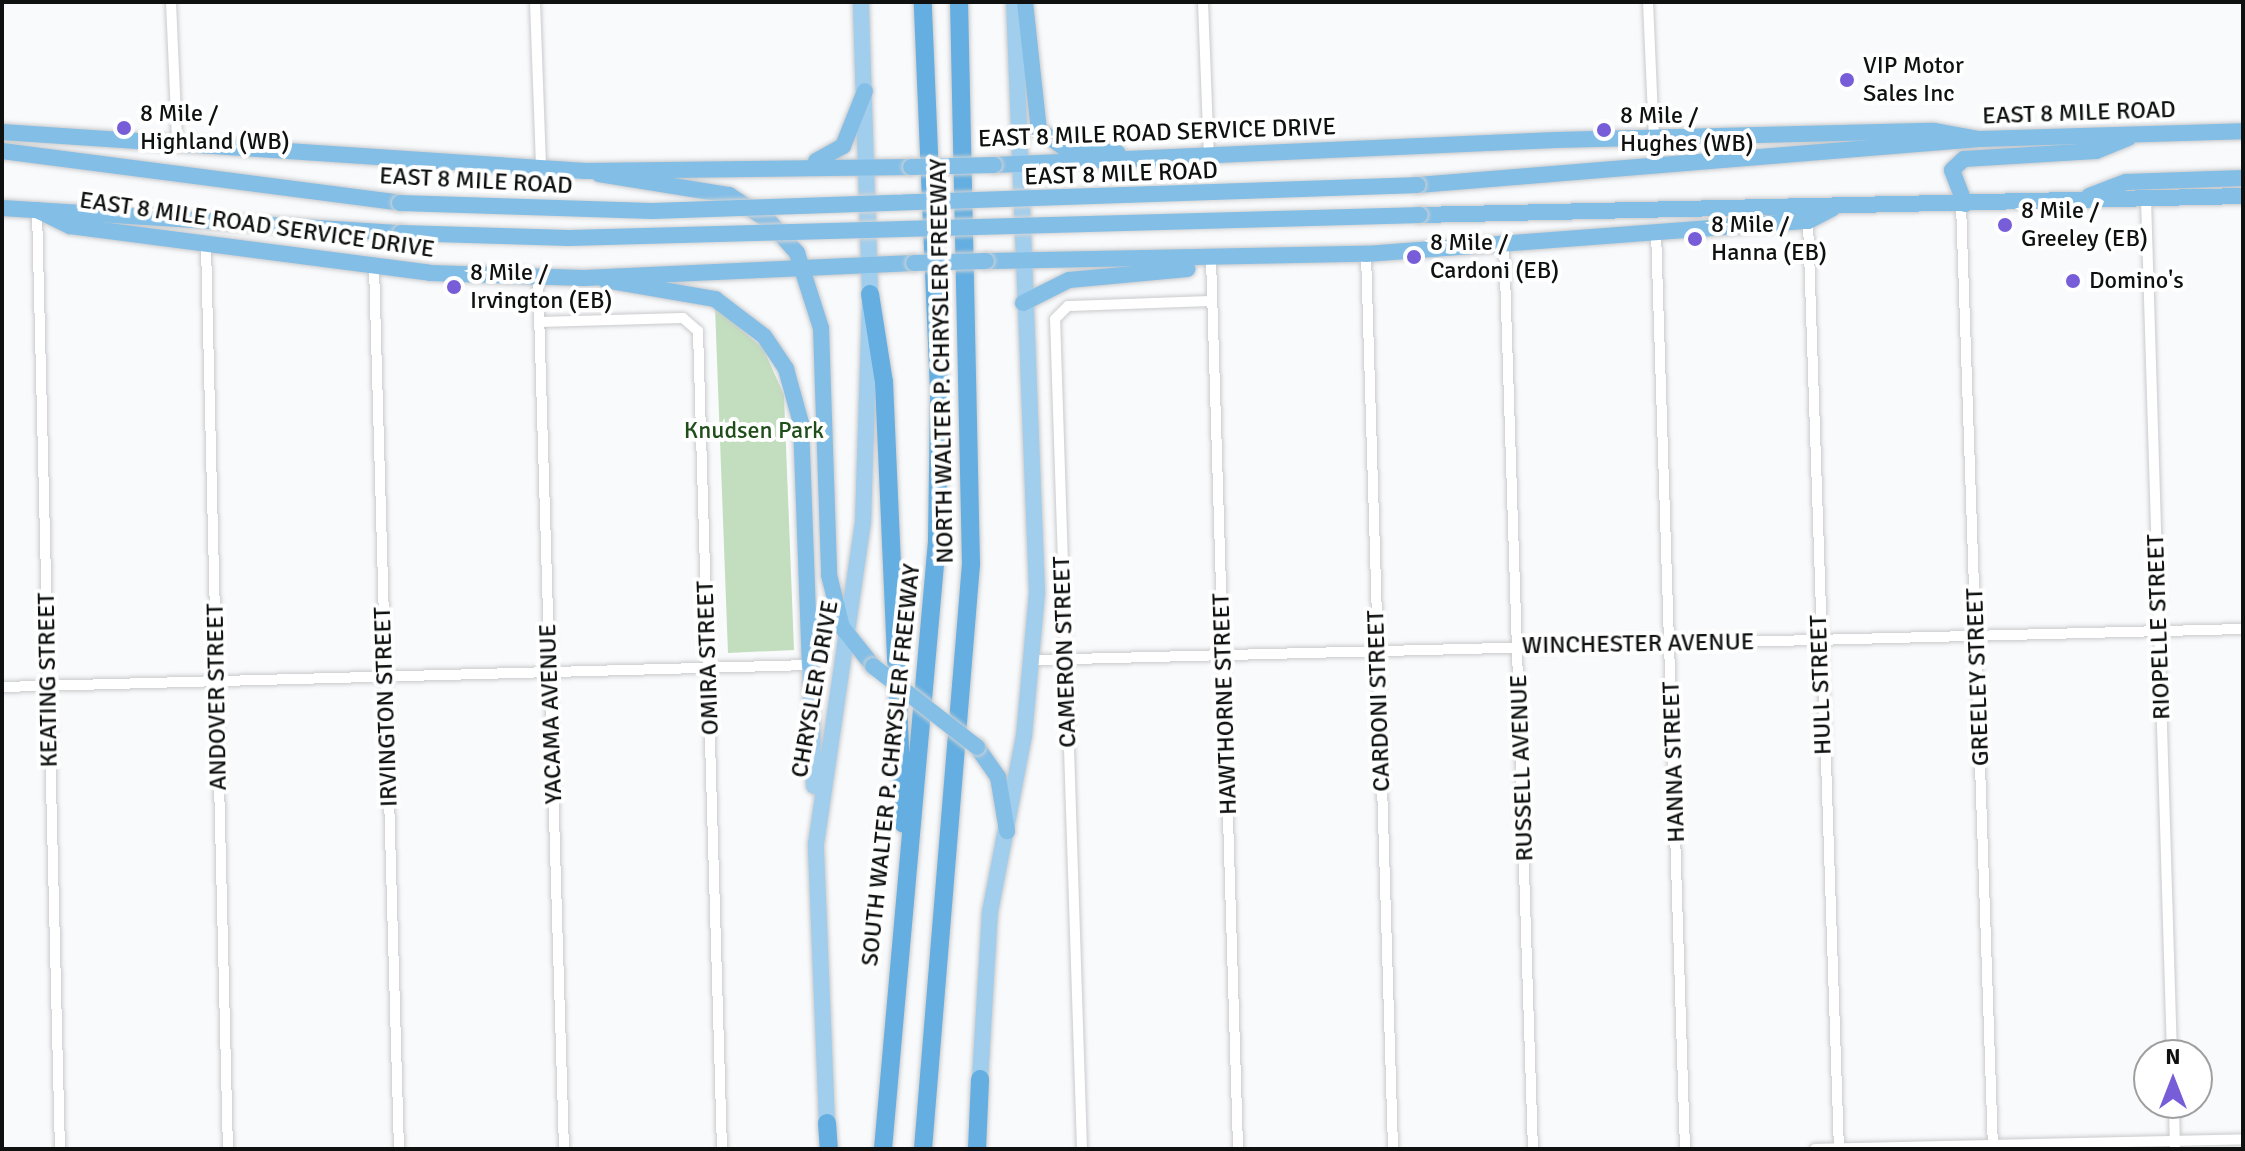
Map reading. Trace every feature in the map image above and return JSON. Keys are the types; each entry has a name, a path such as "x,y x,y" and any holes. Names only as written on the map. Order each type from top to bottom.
{"highway":[{"name":"SOUTH WALTER P. CHRYSLER FREEWAY","path":"883,1149 906,867 925,716 939,466 923,2"},
{"name":"NORTH WALTER P. CHRYSLER FREEWAY","path":"923,1149 971,564 959,2"},
{"path":"1025,2 1039,130 1063,147 1163,160"},
{"path":"807,165 841,148 865,91"},
{"name":"EAST 8 MILE ROAD SERVICE DRIVE","path":"2,132 586,171 1163,160 1654,138 1934,131 1979,139"},
{"name":"EAST 8 MILE ROAD","path":"2,151 400,203 652,211 1418,185 1979,139 2243,131"},
{"path":"1963,204 1952,170 1964,159 2096,151 2137,134"},
{"path":"586,171 729,195 769,221 803,266 821,328 829,575 847,634 873,666 977,747 998,777 1007,831"},
{"path":"2077,201 2126,182 2243,178"},
{"name":"EAST 8 MILE ROAD","path":"2,208 401,233 569,238 1788,204 1832,209 2243,196"},
{"name":"EAST 8 MILE ROAD","path":"870,264 1366,254 1808,221 1832,209"},
{"name":"EAST 8 MILE ROAD SERVICE DRIVE","path":"37,210 70,226 206,245 374,266 538,279 577,278"},
{"path":"1023,303 1069,280 1188,269 1211,258"},
{"path":"577,278 624,271 870,264"},
{"path":"577,278 664,285 715,299 754,326 778,355 801,423 810,665"},
{"path":"870,294 886,414 906,867"},
{"path":"977,1149 980,1079"},
{"path":"827,1123 829,1149"}],"main road":[{"name":"CHRYSLER DRIVE","path":"827,1123 816,844 862,539 870,264 861,2"},
{"path":"980,1079 990,912 1007,831 1034,660 1016,164 1014,2"},
{"path":"810,665 816,844"}],"street":[{"path":"171,2 177,142"},
{"path":"535,2 541,169"},
{"path":"1203,2 1209,156"},
{"path":"1648,2 1654,138"},
{"name":"RIOPELLE STREET","path":"2146,199 2172,1039"},
{"name":"GREELEY STREET","path":"1963,204 1993,1146"},
{"name":"KEATING STREET","path":"37,210 60,1149"},
{"name":"HULL STREET","path":"1808,221 1819,639 1839,1149"},
{"name":"HANNA STREET","path":"1656,231 1685,1149"},
{"name":"RUSSELL AVENUE","path":"1504,243 1533,1149"},
{"name":"ANDOVER STREET","path":"206,245 228,1149"},
{"name":"CARDONI STREET","path":"1366,254 1393,1149"},
{"name":"HAWTHORNE STREET","path":"1211,258 1238,1149"},
{"name":"IRVINGTON STREET","path":"374,266 399,1149"},
{"name":"YACAMA AVENUE","path":"538,279 564,1149"},
{"name":"CAMERON STREET","path":"1082,1149 1056,315 1068,306 1212,301"},
{"name":"OMIRA STREET","path":"539,322 683,318 696,327 722,1149"},
{"name":"WINCHESTER AVENUE","path":"1034,660 2243,629"},
{"path":"2,687 810,665"},
{"path":"2174,1119 2175,1145"},
{"path":"1815,1149 2175,1145 2243,1139"}],"green space":[{"name":"Knudsen Park","path":"715,307 763,348 784,395 794,650 728,653"}],"place":[{"name":"VIP Motor Sales Inc","path":"1847,80"},
{"name":"8 Mile / Highland (WB)","path":"124,128"},
{"name":"8 Mile / Hughes (WB)","path":"1604,130"},
{"name":"8 Mile / Greeley (EB)","path":"2005,225"},
{"name":"8 Mile / Hanna (EB)","path":"1695,239"},
{"name":"8 Mile / Cardoni (EB)","path":"1414,257"},
{"name":"Domino's","path":"2073,281"},
{"name":"8 Mile / Irvington (EB)","path":"454,287"}]}
